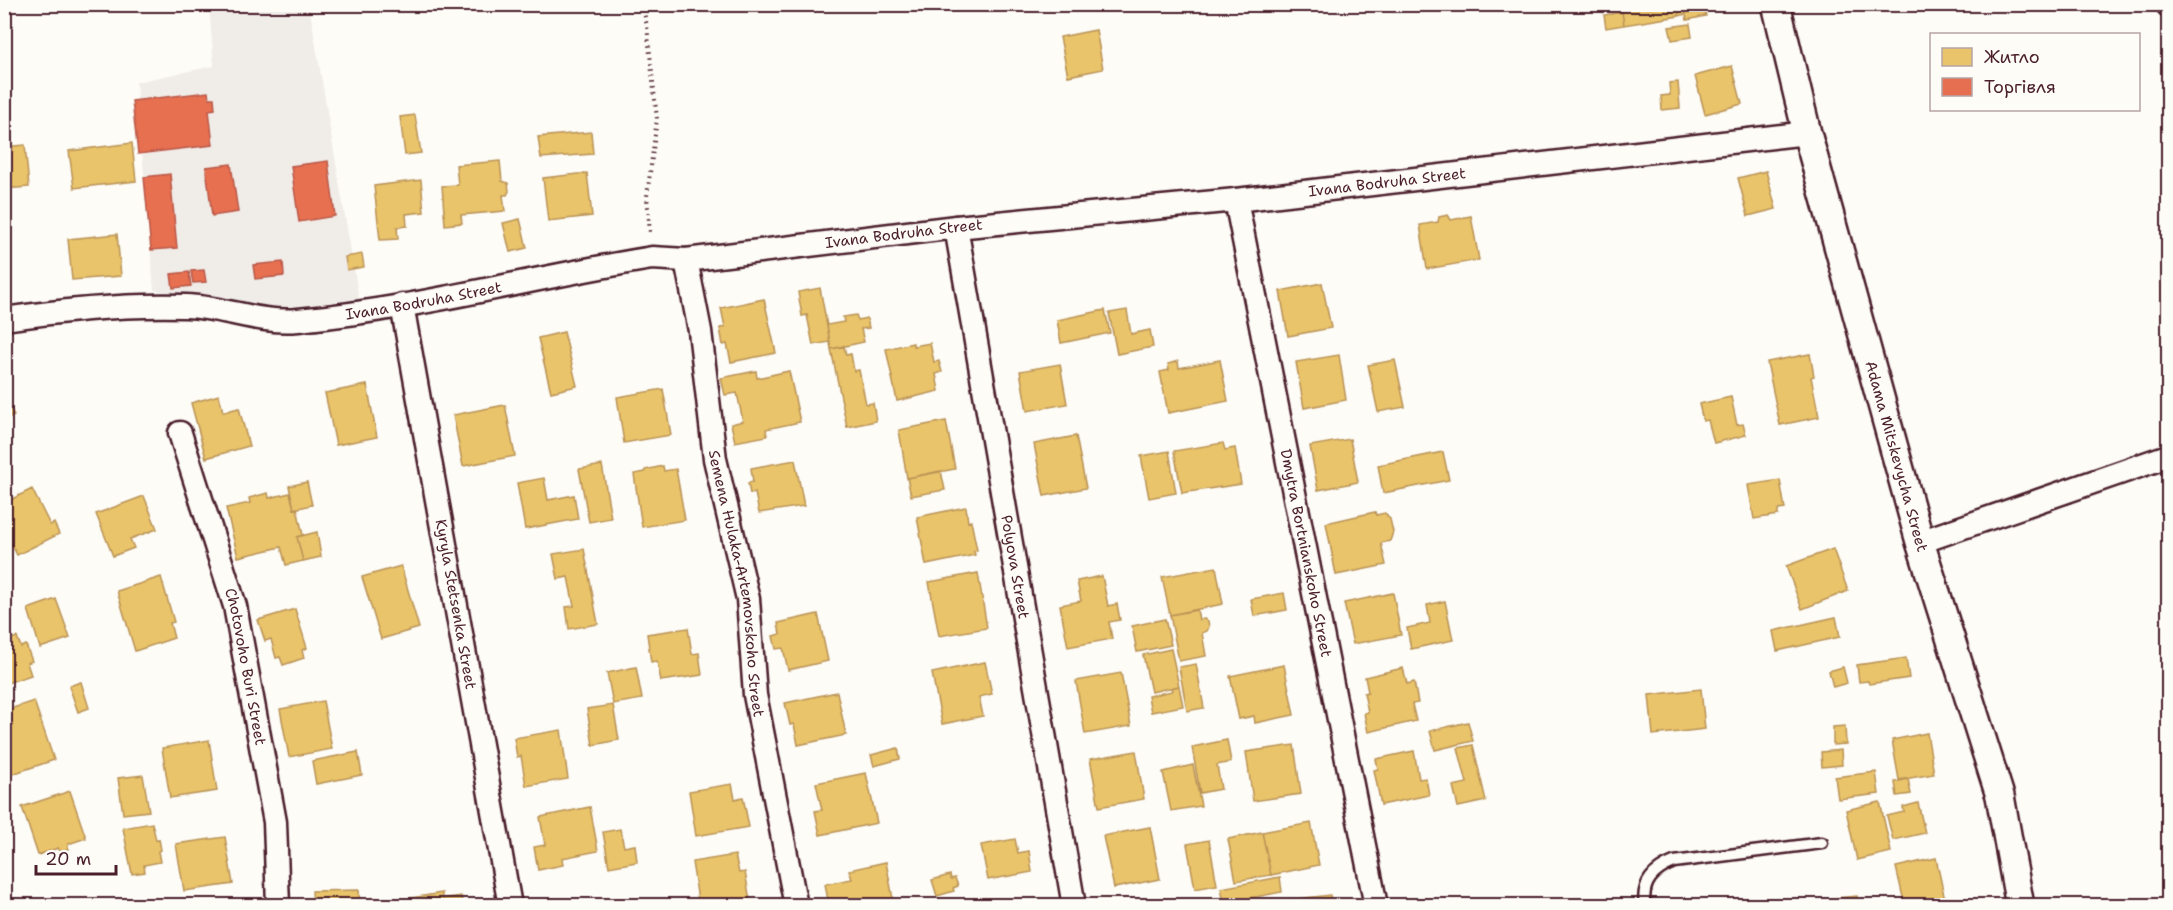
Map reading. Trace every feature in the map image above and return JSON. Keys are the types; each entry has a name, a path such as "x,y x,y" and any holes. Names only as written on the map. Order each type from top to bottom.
{"street":[{"name":"Adama Mitskevycha Street","path":"1776,4 1807,133 1920,542 2001,796 2020,906"},
{"name":"Ivana Bodruha Street","path":"4,319 75,310 187,306 290,321 402,305 652,258 686,260 956,227 1236,200 1807,133"},
{"name":"Dmytra Bortnianskoho Street","path":"1236,200 1376,906"},
{"name":"Polyova Street","path":"956,227 1074,906"},
{"name":"Semena Hulaka-Artemovskoho Street","path":"686,260 700,331 715,459 748,599 755,695 796,906"},
{"name":"Kyryla Stetsenka Street","path":"402,305 510,906"},
{"name":"Chotovoho Buri Street","path":"180,433 235,606 275,822 278,906"},
{"path":"1920,542 2169,456"}],"lane":[{"path":"1645,906 1648,878 1659,868 1674,862 1822,843"}],"path":[{"path":"642,4 647,26 657,119 647,196 652,258"}],"shaded area":[{"path":"209,5 309,5 359,299 284,308 154,290 136,82 214,66"}],"building: Житло":[{"path":"1646,4 1647,8 1678,4 1679,16 1624,25 1621,5"},
{"path":"1678,4 1703,4 1706,16 1687,20 1686,14 1679,16"},
{"path":"1622,12 1624,25 1606,28 1604,15"},
{"path":"1690,24 1692,37 1672,40 1669,27"},
{"path":"1096,30 1103,69 1068,76 1060,37"},
{"path":"1732,66 1742,104 1705,114 1695,76"},
{"path":"1678,82 1680,108 1662,110 1661,96 1670,95 1669,83"},
{"path":"415,115 421,153 405,155 400,117"},
{"path":"591,132 593,154 541,158 538,137"},
{"path":"132,143 136,181 74,188 69,151"},
{"path":"25,145 29,187 4,189 4,147"},
{"path":"500,161 502,181 508,183 509,191 507,195 503,195 505,211 461,215 462,223 445,225 442,186 458,185 456,165"},
{"path":"1766,171 1776,209 1748,216 1738,178"},
{"path":"587,173 592,216 548,221 543,178"},
{"path":"421,180 424,212 406,214 407,226 397,227 398,239 380,240 374,186"},
{"path":"1448,215 1451,220 1471,216 1479,260 1427,269 1420,225 1438,222 1439,217"},
{"path":"520,219 527,248 510,252 503,223"},
{"path":"117,234 121,276 72,280 68,239"},
{"path":"362,254 364,267 347,270 345,257"},
{"path":"1322,283 1331,328 1288,336 1280,291"},
{"path":"820,288 830,342 813,345 807,315 802,316 798,292"},
{"path":"764,299 776,353 731,362 727,344 723,345 720,328 725,327 721,308"},
{"path":"1105,310 1110,333 1061,343 1057,320"},
{"path":"1127,310 1131,334 1150,330 1153,347 1117,354 1109,313"},
{"path":"856,315 858,320 867,318 869,328 861,329 864,342 831,349 827,325 844,322 843,317"},
{"path":"564,332 577,386 551,392 538,338"},
{"path":"913,343 913,346 930,343 934,362 939,361 942,372 936,374 939,391 897,401 886,349"},
{"path":"844,346 846,355 851,354 854,371 859,370 866,404 873,403 876,421 847,427 831,349"},
{"path":"1810,354 1814,376 1811,377 1819,417 1780,425 1767,362"},
{"path":"1339,355 1346,400 1304,408 1296,362"},
{"path":"1220,360 1228,401 1168,413 1160,372 1169,370 1168,364 1178,361 1179,368"},
{"path":"1395,360 1405,407 1378,412 1368,365"},
{"path":"1060,364 1067,404 1027,411 1020,371"},
{"path":"756,371 757,378 789,371 800,422 766,429 767,436 735,442 731,424 743,421 737,393 725,395 721,378"},
{"path":"367,385 377,437 336,445 325,393"},
{"path":"663,389 671,435 624,443 617,397"},
{"path":"4,395 14,416 4,421"},
{"path":"219,395 223,412 239,408 249,446 206,458 191,403"},
{"path":"1731,397 1737,425 1743,424 1746,435 1714,443 1708,420 1703,421 1699,404"},
{"path":"505,405 515,456 463,466 453,415"},
{"path":"946,421 955,469 907,478 899,430"},
{"path":"1076,436 1086,488 1044,496 1034,444"},
{"path":"1350,439 1358,482 1318,490 1310,446"},
{"path":"1223,443 1225,450 1235,448 1241,484 1182,493 1174,451"},
{"path":"1169,451 1176,493 1149,498 1141,456"},
{"path":"1443,452 1449,480 1383,493 1378,465"},
{"path":"795,460 804,506 759,513 755,493 750,494 748,483 753,482 751,468"},
{"path":"602,465 611,518 589,522 579,469"},
{"path":"663,466 664,471 676,469 685,520 642,527 634,474"},
{"path":"941,471 945,490 911,496 907,478"},
{"path":"544,478 548,500 574,495 578,519 525,529 517,483"},
{"path":"1780,480 1785,509 1778,510 1778,515 1754,519 1748,485"},
{"path":"307,482 312,505 294,509 289,486"},
{"path":"32,489 50,525 54,523 59,534 17,555 4,530 4,503"},
{"path":"268,493 269,498 290,493 294,509 297,508 303,535 297,537 303,561 286,565 281,547 238,557 226,508 250,503 249,498"},
{"path":"144,496 157,529 130,539 134,548 113,556 96,514"},
{"path":"966,507 977,550 974,551 975,555 926,565 917,517"},
{"path":"1375,512 1376,515 1385,513 1390,519 1393,532 1390,541 1381,543 1386,565 1336,575 1326,523"},
{"path":"317,532 321,557 303,561 297,537"},
{"path":"584,549 598,624 569,629 566,607 574,606 568,577 558,579 553,554"},
{"path":"1833,549 1848,591 1802,609 1786,566"},
{"path":"401,566 419,628 381,639 362,577"},
{"path":"1216,567 1223,604 1170,615 1162,577"},
{"path":"978,573 987,628 939,636 929,582"},
{"path":"1102,576 1108,606 1117,604 1120,620 1109,622 1112,639 1068,647 1060,605 1081,601 1077,581"},
{"path":"161,577 174,622 170,623 174,638 135,651 117,591"},
{"path":"1284,593 1287,610 1254,616 1251,599"},
{"path":"1393,593 1401,635 1353,644 1344,603"},
{"path":"56,599 70,638 40,648 28,609"},
{"path":"1445,601 1453,640 1411,649 1407,628 1430,623 1427,605"},
{"path":"295,609 307,648 302,650 304,658 283,665 280,657 276,658 271,639 265,641 258,620"},
{"path":"1197,610 1199,620 1208,621 1207,631 1202,633 1206,656 1179,661 1170,615"},
{"path":"818,614 828,661 788,670 783,648 776,649 773,636 780,634 778,623"},
{"path":"1836,617 1840,637 1777,651 1773,631"},
{"path":"1165,619 1171,645 1137,652 1132,626"},
{"path":"688,628 692,654 699,653 702,675 661,681 657,661 651,662 647,634"},
{"path":"17,637 21,647 26,645 32,661 27,663 31,675 4,684 4,641"},
{"path":"1171,649 1179,686 1151,692 1143,655"},
{"path":"1906,658 1909,678 1869,684 1868,681 1859,682 1857,665"},
{"path":"985,662 992,694 979,697 983,716 942,724 932,673"},
{"path":"1196,664 1204,708 1187,711 1179,667"},
{"path":"1284,665 1294,715 1255,723 1254,716 1239,719 1230,676"},
{"path":"636,667 642,699 613,704 607,673"},
{"path":"1843,667 1847,683 1833,687 1829,671"},
{"path":"1403,668 1407,684 1414,682 1418,703 1412,704 1416,721 1368,732 1364,713 1368,712 1364,693 1368,692 1365,677"},
{"path":"1121,673 1131,726 1085,734 1076,681"},
{"path":"81,682 89,708 78,712 69,686"},
{"path":"1179,686 1183,706 1151,712 1148,696 1172,691 1171,688"},
{"path":"1701,689 1705,729 1653,735 1649,695"},
{"path":"837,692 846,735 798,745 794,724 790,725 785,703"},
{"path":"34,701 54,760 12,774 4,752 4,711"},
{"path":"323,701 332,749 289,757 280,709"},
{"path":"613,705 619,740 593,745 587,709"},
{"path":"1468,722 1473,741 1435,750 1430,731"},
{"path":"1845,726 1846,744 1833,745 1833,727"},
{"path":"561,730 568,779 526,786 521,756 517,757 514,738"},
{"path":"1927,733 1934,774 1899,780 1892,740"},
{"path":"209,740 217,791 170,798 162,748"},
{"path":"1227,740 1231,762 1217,765 1221,789 1200,793 1192,747"},
{"path":"1294,745 1301,794 1253,801 1246,752"},
{"path":"1473,745 1486,801 1458,807 1453,786 1467,783 1458,748"},
{"path":"898,748 900,759 874,766 871,755"},
{"path":"1841,750 1842,765 1822,767 1821,752"},
{"path":"1136,751 1144,799 1099,807 1090,759"},
{"path":"1414,751 1419,779 1426,778 1429,795 1381,805 1374,770 1378,769 1376,759"},
{"path":"358,752 362,775 316,784 312,761"},
{"path":"1193,765 1201,806 1171,811 1163,772"},
{"path":"1876,772 1879,794 1838,799 1835,777"},
{"path":"866,773 877,823 820,835 815,811 822,810 816,783"},
{"path":"143,775 149,811 123,814 118,778"},
{"path":"1908,779 1911,794 1897,796 1895,782"},
{"path":"732,784 735,799 743,797 749,827 696,836 689,791"},
{"path":"70,791 86,838 68,844 68,849 64,851 58,848 38,855 22,807"},
{"path":"1880,802 1891,852 1857,860 1846,810"},
{"path":"1918,803 1925,833 1893,840 1887,816 1904,812 1903,807"},
{"path":"590,807 598,851 562,858 563,865 538,870 534,847 545,845 540,817"},
{"path":"152,823 156,840 159,839 160,862 144,865 145,872 132,874 123,828"},
{"path":"1311,823 1319,865 1271,875 1262,832"},
{"path":"1150,827 1160,879 1114,888 1103,836"},
{"path":"620,829 624,847 635,845 637,862 609,867 603,832"},
{"path":"1262,832 1271,875 1236,881 1228,839"},
{"path":"225,837 233,884 184,891 176,844"},
{"path":"1015,839 1018,853 1029,851 1032,872 988,880 981,845"},
{"path":"1209,840 1217,885 1195,889 1187,844"},
{"path":"735,855 739,873 745,872 751,906 699,906 692,862"},
{"path":"1936,858 1945,900 1920,906 1905,906 1896,867"},
{"path":"886,862 894,904 829,906 825,884 852,879 849,870"},
{"path":"950,875 951,879 955,878 958,886 953,888 954,891 937,896 932,880"},
{"path":"1280,877 1282,892 1224,903 1221,888"},
{"path":"359,890 360,906 313,906 312,891"},
{"path":"442,893 442,899 461,896 463,906 413,906 411,898"},
{"path":"1330,895 1331,906 1280,906 1280,901"},
{"path":"1857,896 1858,906 1838,906 1837,898"},
{"path":"1039,899 1041,906 1002,906"},
{"path":"1245,899 1246,906 1229,906 1229,902"},
{"path":"1220,901 1221,906 1201,906 1201,905"}],"building: Торгівля":[{"path":"208,92 209,98 214,98 215,109 209,110 213,145 138,154 132,101"},
{"path":"328,161 335,216 299,222 291,166"},
{"path":"231,164 238,212 212,216 206,167"},
{"path":"170,174 177,248 151,250 144,177"},
{"path":"283,262 284,276 255,279 253,265"},
{"path":"204,270 206,282 193,283 191,271"},
{"path":"189,272 191,286 173,288 171,274"}]}
